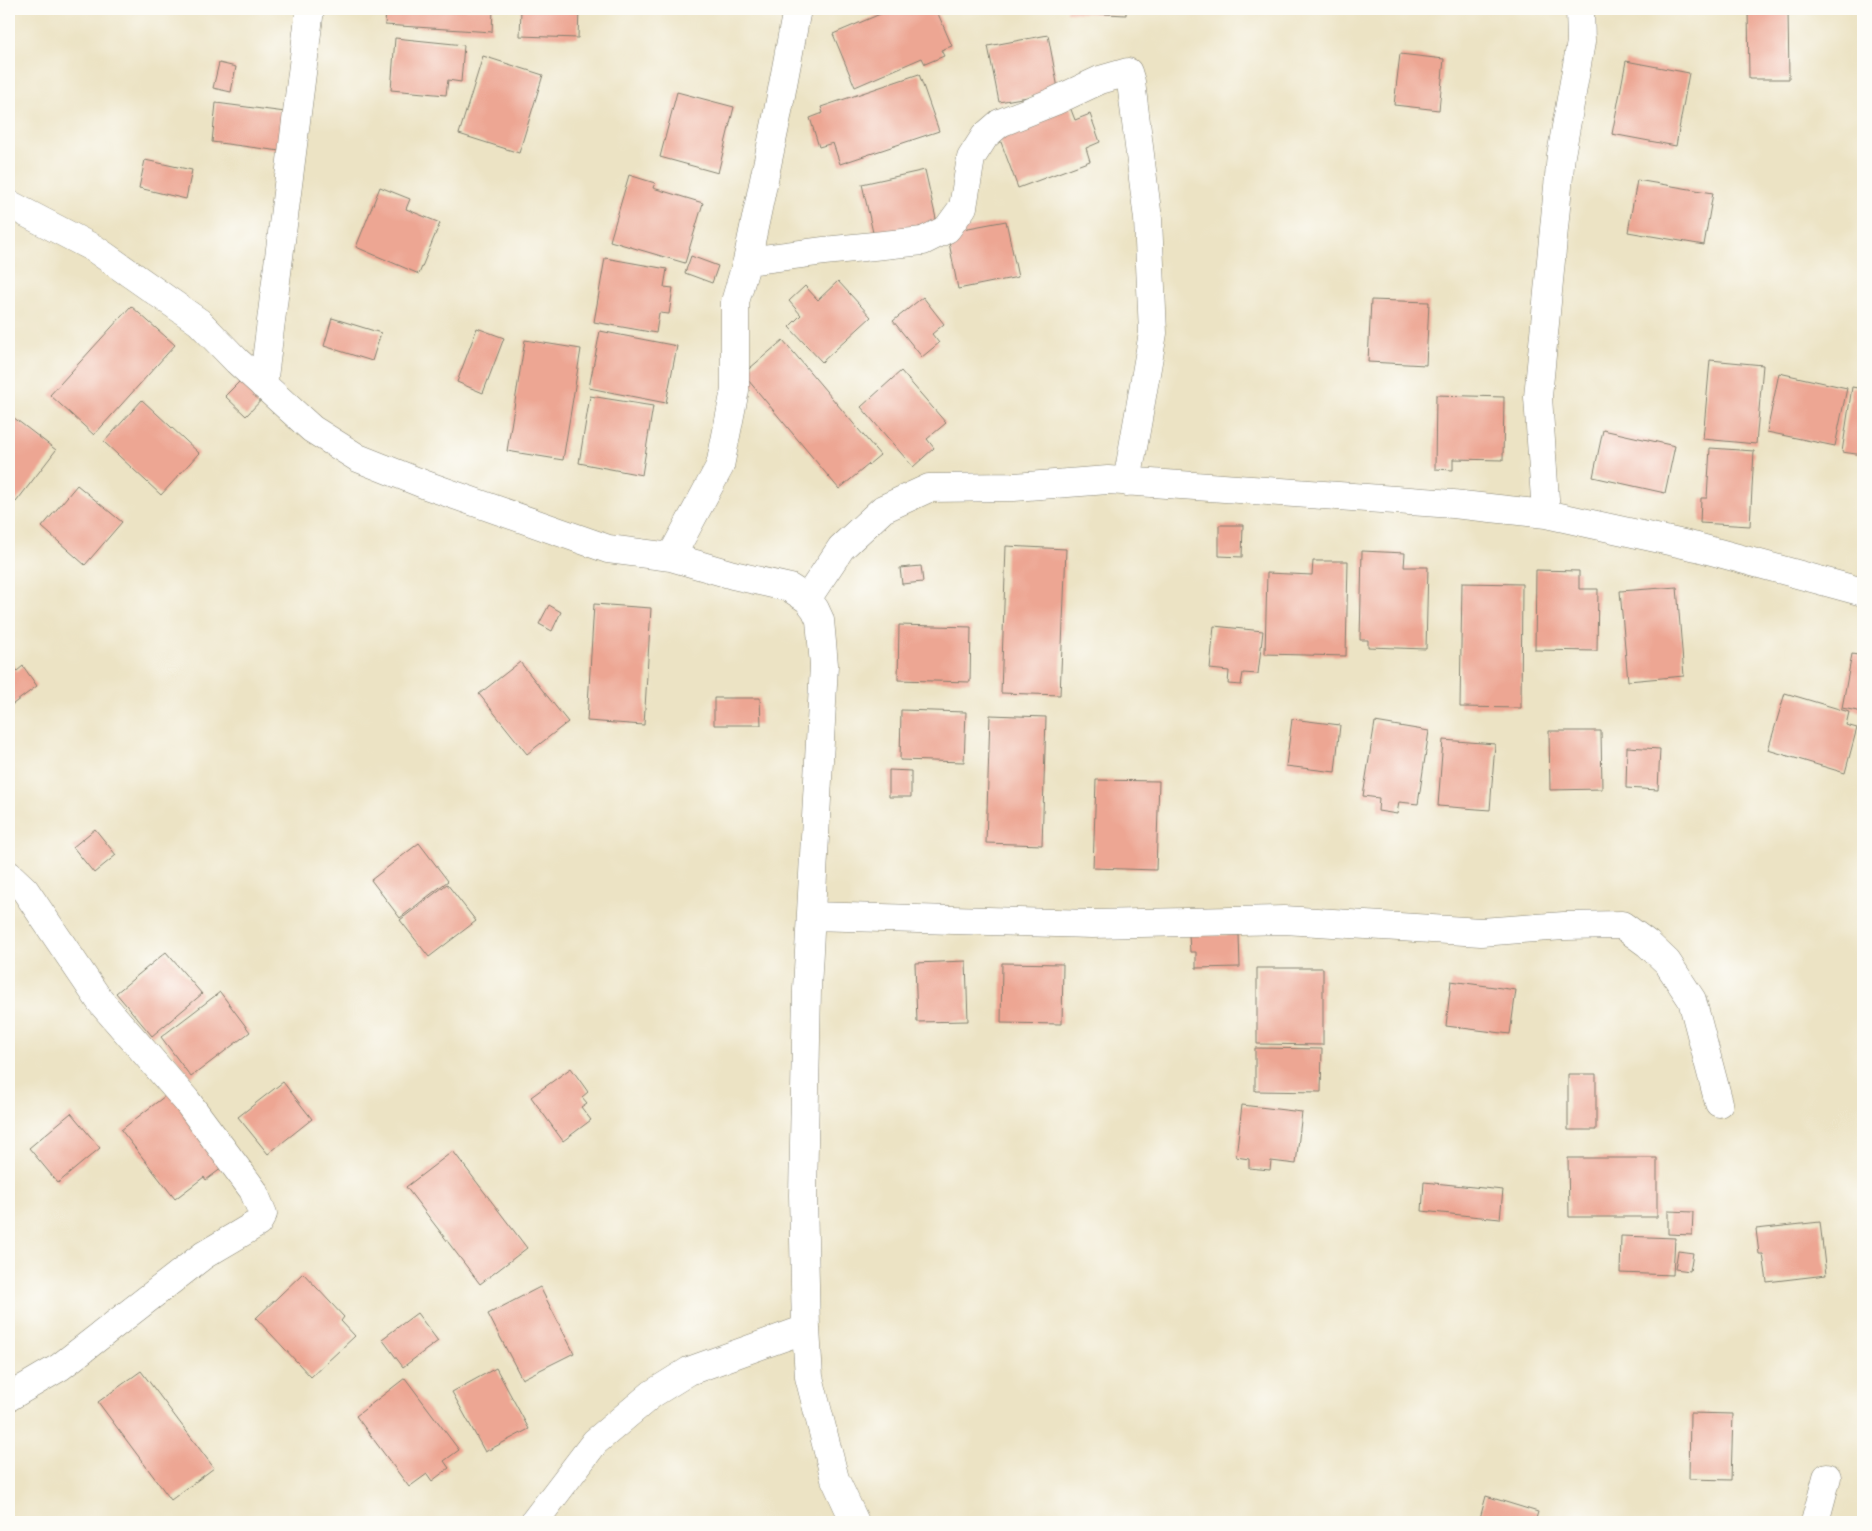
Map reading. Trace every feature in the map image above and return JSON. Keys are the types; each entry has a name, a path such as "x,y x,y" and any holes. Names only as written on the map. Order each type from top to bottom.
{"street":[{"path":"263,385 310,9"},
{"path":"671,558 720,466 734,390 735,302 747,261 797,9"},
{"path":"1546,514 1538,397 1561,156 1581,42 1580,9"},
{"path":"747,261 824,251 923,242 947,230 963,206 970,158 986,136 1000,123 1055,101 1100,80 1128,72 1131,82 1148,219 1153,333 1128,482"},
{"path":"9,204 94,249 199,322 312,430 358,458 426,485 608,549 671,558 732,575 790,588 807,599 815,608 820,620 824,665 807,989 804,1186 806,1329 809,1377 835,1479 855,1522"},
{"path":"807,599 841,548 883,509 929,488 1014,487 1108,480 1453,504 1546,514 1697,547 1863,592"},
{"path":"9,875 25,890 100,1001 186,1100 253,1190 264,1214 258,1223 204,1255 60,1367 9,1397"},
{"path":"811,916 1092,924 1284,920 1481,932 1564,926 1622,926 1648,944 1667,962 1692,1000 1720,1103"},
{"path":"534,1522 595,1442 652,1394 690,1371 806,1329"},
{"path":"1815,1522 1827,1476"}],"building":[{"path":"386,9 493,9 492,32 385,25"},
{"path":"521,9 579,9 578,38 520,36"},
{"path":"892,9 936,9 952,46 941,50 944,56 925,64 922,58 855,87 833,34"},
{"path":"1067,9 1126,9 1126,15 1067,12"},
{"path":"1748,9 1788,9 1789,79 1749,79"},
{"path":"1048,35 1060,99 1033,96 999,102 988,46"},
{"path":"395,38 464,45 461,82 448,80 446,95 391,90"},
{"path":"1400,54 1444,59 1439,110 1394,105"},
{"path":"483,56 543,75 519,153 459,134"},
{"path":"1626,61 1689,73 1676,146 1612,134"},
{"path":"219,63 236,67 231,92 213,88"},
{"path":"919,74 939,131 840,164 833,143 819,147 810,118 823,113 821,107"},
{"path":"677,92 734,107 718,173 660,157"},
{"path":"216,103 285,112 280,151 212,142"},
{"path":"1070,107 1075,120 1090,114 1100,142 1086,148 1090,161 1018,188 998,134"},
{"path":"145,160 192,170 186,199 139,188"},
{"path":"925,170 937,223 874,237 862,184"},
{"path":"629,175 655,183 653,188 703,203 685,263 610,241"},
{"path":"1637,180 1713,193 1704,245 1628,232"},
{"path":"380,187 410,199 406,209 440,223 419,274 356,247"},
{"path":"1006,221 1018,277 958,289 947,232"},
{"path":"691,256 718,266 712,283 685,273"},
{"path":"605,258 667,269 664,287 673,288 669,314 659,313 656,333 594,322"},
{"path":"838,281 871,317 822,362 789,327 801,315 789,301 805,286 818,300"},
{"path":"923,297 944,324 932,334 939,343 922,357 893,321"},
{"path":"1371,300 1429,302 1426,365 1368,362"},
{"path":"131,306 175,345 94,435 50,395"},
{"path":"332,318 381,333 372,361 324,346"},
{"path":"477,328 504,338 483,393 457,382"},
{"path":"600,331 677,346 666,403 589,388"},
{"path":"525,340 581,349 563,460 507,451"},
{"path":"783,340 880,455 839,489 743,374"},
{"path":"1710,360 1763,365 1756,444 1703,439"},
{"path":"901,371 946,423 927,439 934,448 913,467 861,407"},
{"path":"1779,373 1847,388 1835,446 1767,432"},
{"path":"247,374 267,394 246,416 225,396"},
{"path":"1852,387 1863,389 1863,455 1842,452"},
{"path":"1436,395 1504,397 1503,460 1453,459 1453,470 1435,469"},
{"path":"590,396 653,406 642,475 579,463"},
{"path":"142,400 199,453 161,495 104,442"},
{"path":"9,414 56,450 16,502 9,496"},
{"path":"1603,430 1675,446 1665,493 1593,477"},
{"path":"1710,448 1754,451 1750,526 1700,523 1701,498 1707,498"},
{"path":"77,485 122,522 85,565 42,527"},
{"path":"1219,525 1243,525 1242,557 1219,556"},
{"path":"1006,546 1066,549 1060,695 1001,693"},
{"path":"1362,551 1405,553 1404,567 1428,567 1426,649 1368,647 1368,640 1360,640"},
{"path":"1313,561 1348,561 1346,656 1265,654 1267,573 1312,575"},
{"path":"921,566 923,582 902,584 900,568"},
{"path":"1536,570 1579,571 1579,589 1598,589 1597,651 1535,650"},
{"path":"1462,583 1522,584 1521,708 1460,707"},
{"path":"1677,587 1684,676 1628,681 1620,591"},
{"path":"594,604 651,608 644,725 587,721"},
{"path":"549,605 561,612 552,631 539,624"},
{"path":"899,625 971,627 970,682 898,680"},
{"path":"1214,626 1263,631 1258,674 1243,673 1241,685 1228,684 1229,671 1210,669"},
{"path":"1852,654 1863,656 1863,712 1842,708"},
{"path":"9,659 17,671 23,666 37,686 9,707"},
{"path":"520,662 568,722 527,754 479,694"},
{"path":"1785,693 1849,712 1846,725 1857,728 1845,773 1768,750"},
{"path":"714,698 760,698 761,725 714,725"},
{"path":"901,710 966,712 964,762 900,760"},
{"path":"990,715 1046,717 1042,845 986,843"},
{"path":"1292,719 1340,725 1335,772 1286,766"},
{"path":"1375,722 1429,731 1418,804 1399,802 1397,814 1378,811 1379,798 1363,796"},
{"path":"1549,731 1601,731 1602,789 1550,790"},
{"path":"1443,740 1495,744 1490,810 1438,806"},
{"path":"1627,747 1660,749 1658,790 1626,788"},
{"path":"889,770 911,771 911,797 889,797"},
{"path":"1096,780 1159,781 1156,870 1093,868"},
{"path":"95,829 116,855 94,873 73,847"},
{"path":"419,843 448,881 400,918 371,880"},
{"path":"447,884 476,921 429,957 400,920"},
{"path":"1189,935 1239,935 1240,967 1196,968 1196,952 1190,952"},
{"path":"166,952 202,994 152,1036 116,993"},
{"path":"966,961 968,1021 917,1022 915,963"},
{"path":"1002,963 1063,964 1062,1024 1001,1023"},
{"path":"1257,968 1323,968 1323,1045 1257,1044"},
{"path":"1451,981 1516,990 1510,1034 1446,1026"},
{"path":"220,992 250,1032 191,1077 161,1037"},
{"path":"1255,1048 1322,1049 1321,1092 1255,1091"},
{"path":"571,1068 588,1092 582,1097 587,1103 581,1107 591,1120 563,1141 531,1097"},
{"path":"1568,1074 1596,1074 1596,1130 1568,1130"},
{"path":"283,1082 312,1119 268,1154 238,1117"},
{"path":"174,1089 230,1162 206,1180 204,1177 175,1199 121,1130"},
{"path":"1242,1105 1302,1112 1296,1164 1271,1161 1270,1170 1249,1168 1249,1159 1236,1157"},
{"path":"71,1113 100,1148 58,1183 29,1148"},
{"path":"453,1151 527,1248 480,1284 406,1187"},
{"path":"1568,1158 1657,1158 1657,1217 1569,1217"},
{"path":"1424,1182 1503,1190 1500,1219 1422,1211"},
{"path":"1668,1211 1693,1212 1692,1235 1668,1234"},
{"path":"1820,1222 1826,1275 1767,1282 1763,1254 1759,1254 1756,1229"},
{"path":"1621,1236 1675,1238 1673,1275 1620,1273"},
{"path":"1678,1251 1693,1253 1690,1271 1675,1269"},
{"path":"303,1273 344,1317 341,1321 355,1336 311,1377 256,1318"},
{"path":"540,1287 574,1353 522,1379 488,1314"},
{"path":"417,1313 438,1341 403,1367 382,1339"},
{"path":"496,1368 529,1429 485,1452 452,1392"},
{"path":"141,1371 214,1468 171,1500 98,1402"},
{"path":"405,1378 459,1450 444,1461 449,1468 432,1481 427,1474 409,1487 356,1416"},
{"path":"1690,1413 1733,1414 1731,1480 1689,1479"},
{"path":"1486,1496 1538,1512 1535,1522 1479,1522"}]}
